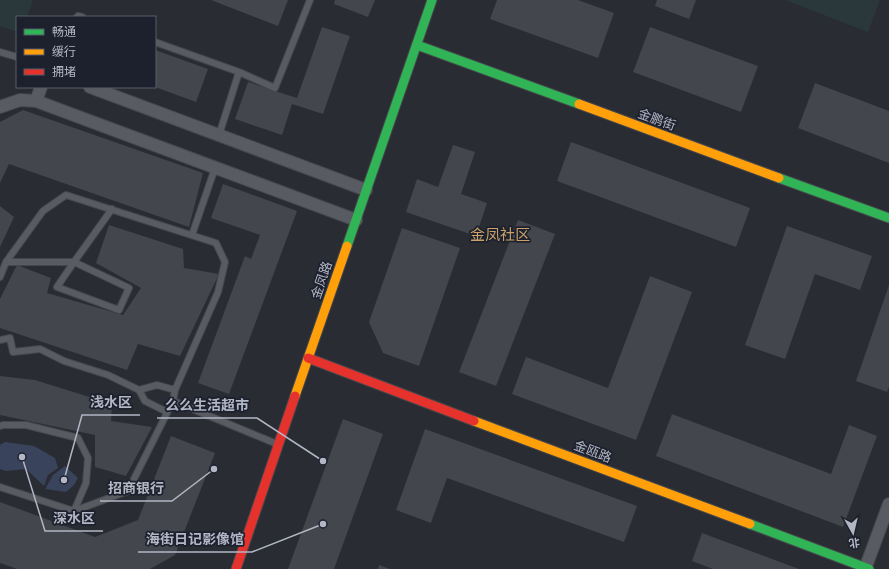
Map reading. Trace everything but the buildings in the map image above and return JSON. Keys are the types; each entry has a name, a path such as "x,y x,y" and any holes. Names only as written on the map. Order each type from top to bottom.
{"street":[{"name":"金凤路","path":"236,569 432,0"},
{"name":"金鹏街","path":"416,45 889,218"},
{"path":"36,101 41,88"},
{"path":"93,88 366,190"},
{"path":"0,107 20,100 36,101 356,220"},
{"name":"金瓯路","path":"308,358 867,569"},
{"path":"867,569 889,504"}],"lane":[{"path":"156,42 239,72 276,88 310,0"},
{"path":"0,52 16,57"},
{"path":"219,135 239,72"},
{"path":"192,235 215,168"},
{"path":"0,277 6,262 43,211 66,195 216,243 226,262 218,292 175,390 173,401 128,490 74,511 0,487"},
{"path":"6,262 74,262 129,288 119,310 57,287 74,262 112,209"},
{"path":"0,340 10,338 13,352 40,348 64,361 108,375 139,390 145,401 168,412"},
{"path":"139,390 157,385 175,390"},
{"path":"173,401 278,445"},
{"path":"0,426 26,425 78,438 88,458 86,483 74,511"}],"shaded area":[{"path":"0,0 33,0 27,16 16,16 16,32 0,26"},
{"path":"785,0 880,0 868,32"}],"water":[{"path":"5,442 34,446 55,458 58,468 48,475 44,486 26,469 6,471 0,469 0,445"},
{"path":"65,466 78,478 74,485 66,492 45,489 53,475"}],"traffic: fast":[{"path":"347,246 432,0"},
{"path":"417,45 579,104"},
{"path":"779,178 889,218"},
{"path":"750,524 869,569"}],"traffic: slow":[{"path":"579,104 779,178"},
{"path":"295,396 347,246"},
{"path":"474,421 750,524"}],"traffic: jam":[{"path":"308,358 474,421"},
{"path":"236,569 295,396"}],"place":[{"name":"深水区","path":"22,457"},
{"name":"么么生活超市","path":"323,461"},
{"name":"招商银行","path":"214,469"},
{"name":"浅水区","path":"64,480"},
{"name":"海街日记影像馆","path":"323,524"}],"district":[{"name":"金凤社区","path":"500,235"}]}
